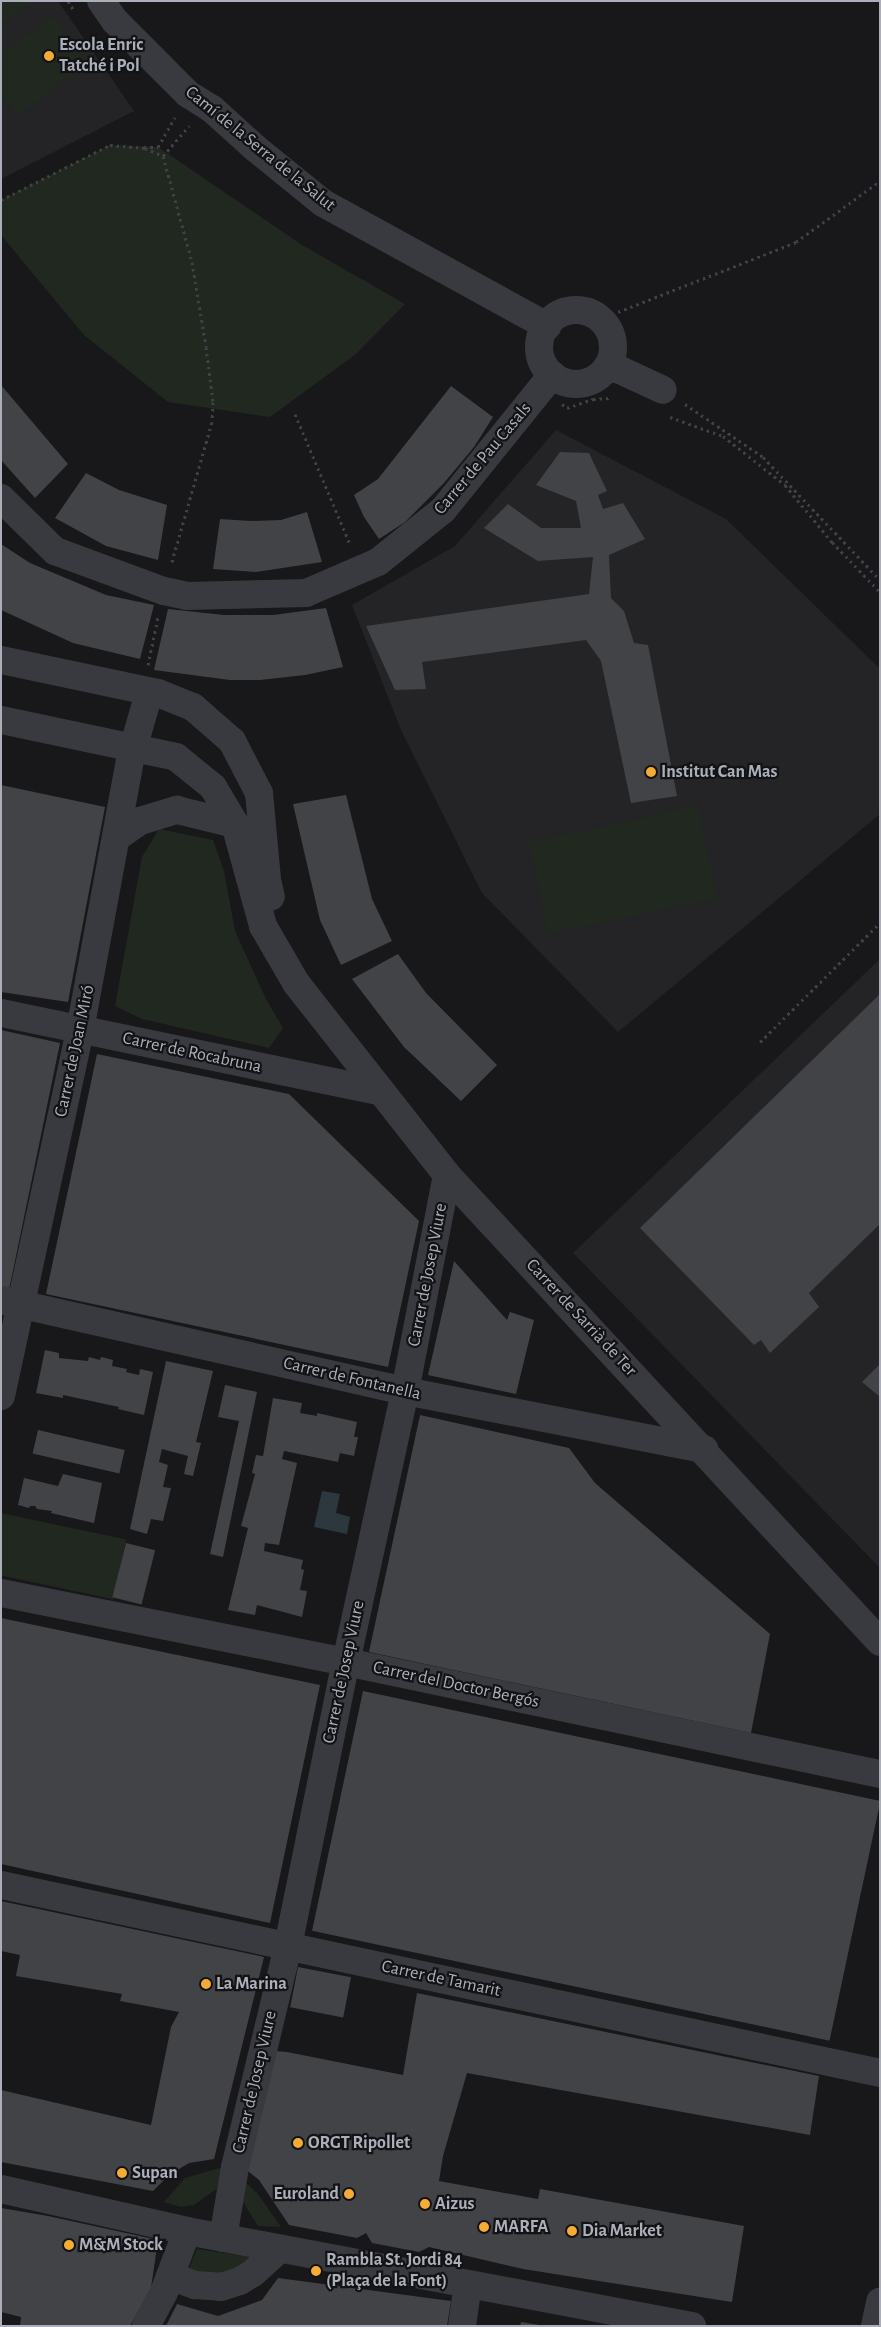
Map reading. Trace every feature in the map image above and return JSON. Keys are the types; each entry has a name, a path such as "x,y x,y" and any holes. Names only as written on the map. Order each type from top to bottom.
{"street":[{"name":"Camí de la Serra de la Salut","path":"101,1 115,22 188,94 212,110 254,148 323,203 546,326"},
{"path":"572,311 590,313 600,319 607,327 614,347 607,367 588,382 575,384 563,382 552,375 541,357 539,346 546,326 555,317 572,311"},
{"path":"607,367 620,370 663,390"},
{"name":"Carrer de Pau Casals","path":"1,498 55,551 164,591 187,596 306,593 378,562 444,510 552,375"},
{"name":"Carrer de Sarrià de Ter","path":"1,660 148,700 158,693 193,707 232,741 260,793 266,880 296,983"},
{"name":"Carrer de Joan Miró","path":"1,1396 11,1302 80,1030 133,748 148,700"},
{"name":"Carrer de Sarrià de Ter","path":"1,720 176,757 213,787 235,824 263,926 296,983 447,1175 704,1449 880,1642"},
{"path":"117,837 140,821 177,810 235,824"},
{"name":"Carrer de Rocabruna","path":"1,1013 382,1092"},
{"name":"Carrer de Josep Viure","path":"223,2238 235,2167 288,1946 346,1662 405,1391 447,1175"},
{"name":"Carrer de Fontanella","path":"11,1302 405,1391 704,1449"},
{"name":"Carrer del Doctor Bergós","path":"1,1593 346,1662 880,1774"},
{"name":"Carrer de Tamarit","path":"1,1885 880,2073"},
{"path":"1,2189 187,2231 692,2326"},
{"path":"146,2326 170,2276 187,2231"},
{"path":"170,2276 195,2284 221,2287 253,2273 288,2250"},
{"path":"462,2326 468,2284"},
{"path":"875,2326 880,2302"}],"path":[{"path":"1,200 110,146 158,147 188,94"},
{"path":"163,156 188,126 212,110"},
{"path":"110,146 145,148 163,156"},
{"path":"148,700 148,667 164,591 212,422 213,402 192,262 163,156"},
{"path":"600,319 796,242 880,181"},
{"path":"663,390 763,457 880,580"},
{"path":"295,414 361,569"},
{"path":"760,1042 880,923"}],"shaded area":[{"name":"Escola Enric Tatché i Pol","path":"1,1 58,1 134,111 1,179"},
{"path":"1,1 34,1 1,24"},
{"path":"52,16 91,62 17,116 1,94 1,54"},
{"path":"110,145 158,147 302,245 405,304 356,354 270,417 168,402 84,335 1,235 1,200"},
{"name":"Institut Can Mas","path":"556,430 726,519 880,669 880,814 618,1032 482,893 401,730 352,605 455,546"},
{"path":"698,806 718,898 548,934 529,842"},
{"path":"159,829 213,840 224,871 235,931 266,999 283,1028 269,1048 142,1019 115,1006 142,857"},
{"path":"880,959 880,1568 573,1253"},
{"path":"322,1491 340,1494 336,1513 350,1517 347,1534 314,1527"},
{"path":"1,1513 126,1540 114,1599 1,1575"},
{"path":"223,2167 222,2185 194,2205 181,2207 164,2202 185,2178"},
{"path":"241,2178 258,2194 281,2227 258,2226 240,2197"},
{"path":"197,2249 260,2258 234,2276 187,2273"}],"building":[{"path":"1,385 68,464 35,498 1,460"},
{"path":"451,386 493,417 474,447 444,483 405,522 379,539 364,517 354,495 378,479"},
{"path":"560,452 589,453 607,491 598,495 603,509 623,503 645,539 609,555 611,598 624,611 634,643 648,645 677,796 631,803 601,661 586,640 422,662 426,689 395,690 366,626 589,594 593,557 538,561 484,528 508,504 541,528 581,528 576,501 536,485"},
{"path":"86,473 119,490 167,505 158,560 106,546 55,518"},
{"path":"307,512 322,562 256,572 213,569 220,519 281,520"},
{"path":"1,544 30,563 106,595 154,605 140,659 73,643 1,610"},
{"path":"326,608 343,667 305,675 260,680 230,680 154,670 168,609 224,615 273,615"},
{"path":"1,785 105,807 68,1002 1,992"},
{"path":"346,795 372,899 392,941 341,965 320,920 293,804"},
{"path":"398,954 426,993 497,1065 461,1101 404,1047 352,979"},
{"path":"880,994 880,1224 809,1293 819,1307 770,1353 761,1340 754,1345 640,1228"},
{"path":"1,1030 60,1043 9,1290 1,1288"},
{"path":"97,1054 289,1094 419,1221 388,1367 46,1294"},
{"path":"454,1261 507,1320 510,1312 534,1320 516,1394 428,1375"},
{"path":"45,1350 59,1353 59,1358 88,1361 89,1357 100,1360 101,1357 113,1360 112,1366 127,1369 126,1372 139,1375 140,1369 153,1372 144,1415 118,1409 119,1407 63,1395 63,1398 36,1393"},
{"path":"166,1361 213,1371 196,1442 201,1443 193,1476 184,1474 188,1456 162,1449 159,1462 168,1465 163,1487 171,1488 163,1521 151,1519 147,1534 130,1529"},
{"path":"880,1364 880,1397 862,1382"},
{"path":"225,1385 257,1392 223,1557 210,1554 239,1421 218,1417"},
{"path":"273,1398 302,1403 300,1413 317,1416 317,1413 357,1422 354,1437 358,1437 354,1456 340,1453 338,1462 284,1451 282,1459 297,1463 279,1545 265,1543 264,1551 303,1560 301,1569 304,1570 300,1590 307,1591 302,1617 257,1605 255,1615 228,1610 248,1528 241,1526 255,1474 252,1473 256,1455 263,1456"},
{"path":"420,1415 569,1448 595,1483 770,1634 751,1733 369,1652"},
{"path":"38,1430 125,1450 119,1473 33,1453"},
{"path":"63,1474 102,1483 94,1523 51,1513 52,1511 37,1509 35,1506 30,1506 29,1508 18,1505 24,1478 58,1486"},
{"path":"126,1543 155,1550 142,1605 112,1597"},
{"path":"1,1618 320,1685 270,1923 1,1864"},
{"path":"363,1691 880,1801 830,2041 312,1931"},
{"path":"1,1901 264,1957 214,2159 189,2163 169,2175 153,2191 1,2162 1,2090 151,2125 171,2027 179,2012 120,2001 122,1994 16,1976 20,1955 1,1951"},
{"path":"298,1967 351,1977 343,2018 290,2007"},
{"path":"417,1993 819,2076 810,2135 467,2073 443,2156 439,2181 538,2199 540,2189 744,2226 732,2302 523,2269 429,2247 419,2252 372,2243 366,2233 357,2238 289,2225 259,2180 244,2168 274,2051 403,2075"},
{"path":"1,2208 48,2216 158,2240 151,2288 130,2326 20,2326 21,2317 1,2312"},
{"path":"278,2278 451,2301 447,2326 166,2326 177,2304 218,2316 262,2300"},
{"path":"521,2322 539,2325 539,2326 520,2326"}],"place":[{"name":"Escola Enric Tatché i Pol","path":"49,56"},
{"name":"Institut Can Mas","path":"651,772"},
{"name":"La Marina","path":"206,1984"},
{"name":"ORGT Ripollet","path":"298,2143"},
{"name":"Supan","path":"122,2173"},
{"name":"Euroland","path":"349,2194"},
{"name":"Aizus","path":"425,2204"},
{"name":"MARFA","path":"484,2227"},
{"name":"Dia Market","path":"572,2231"},
{"name":"M&M Stock","path":"69,2245"},
{"name":"Rambla St. Jordi 84 (Plaça de la Font)","path":"316,2271"}]}
